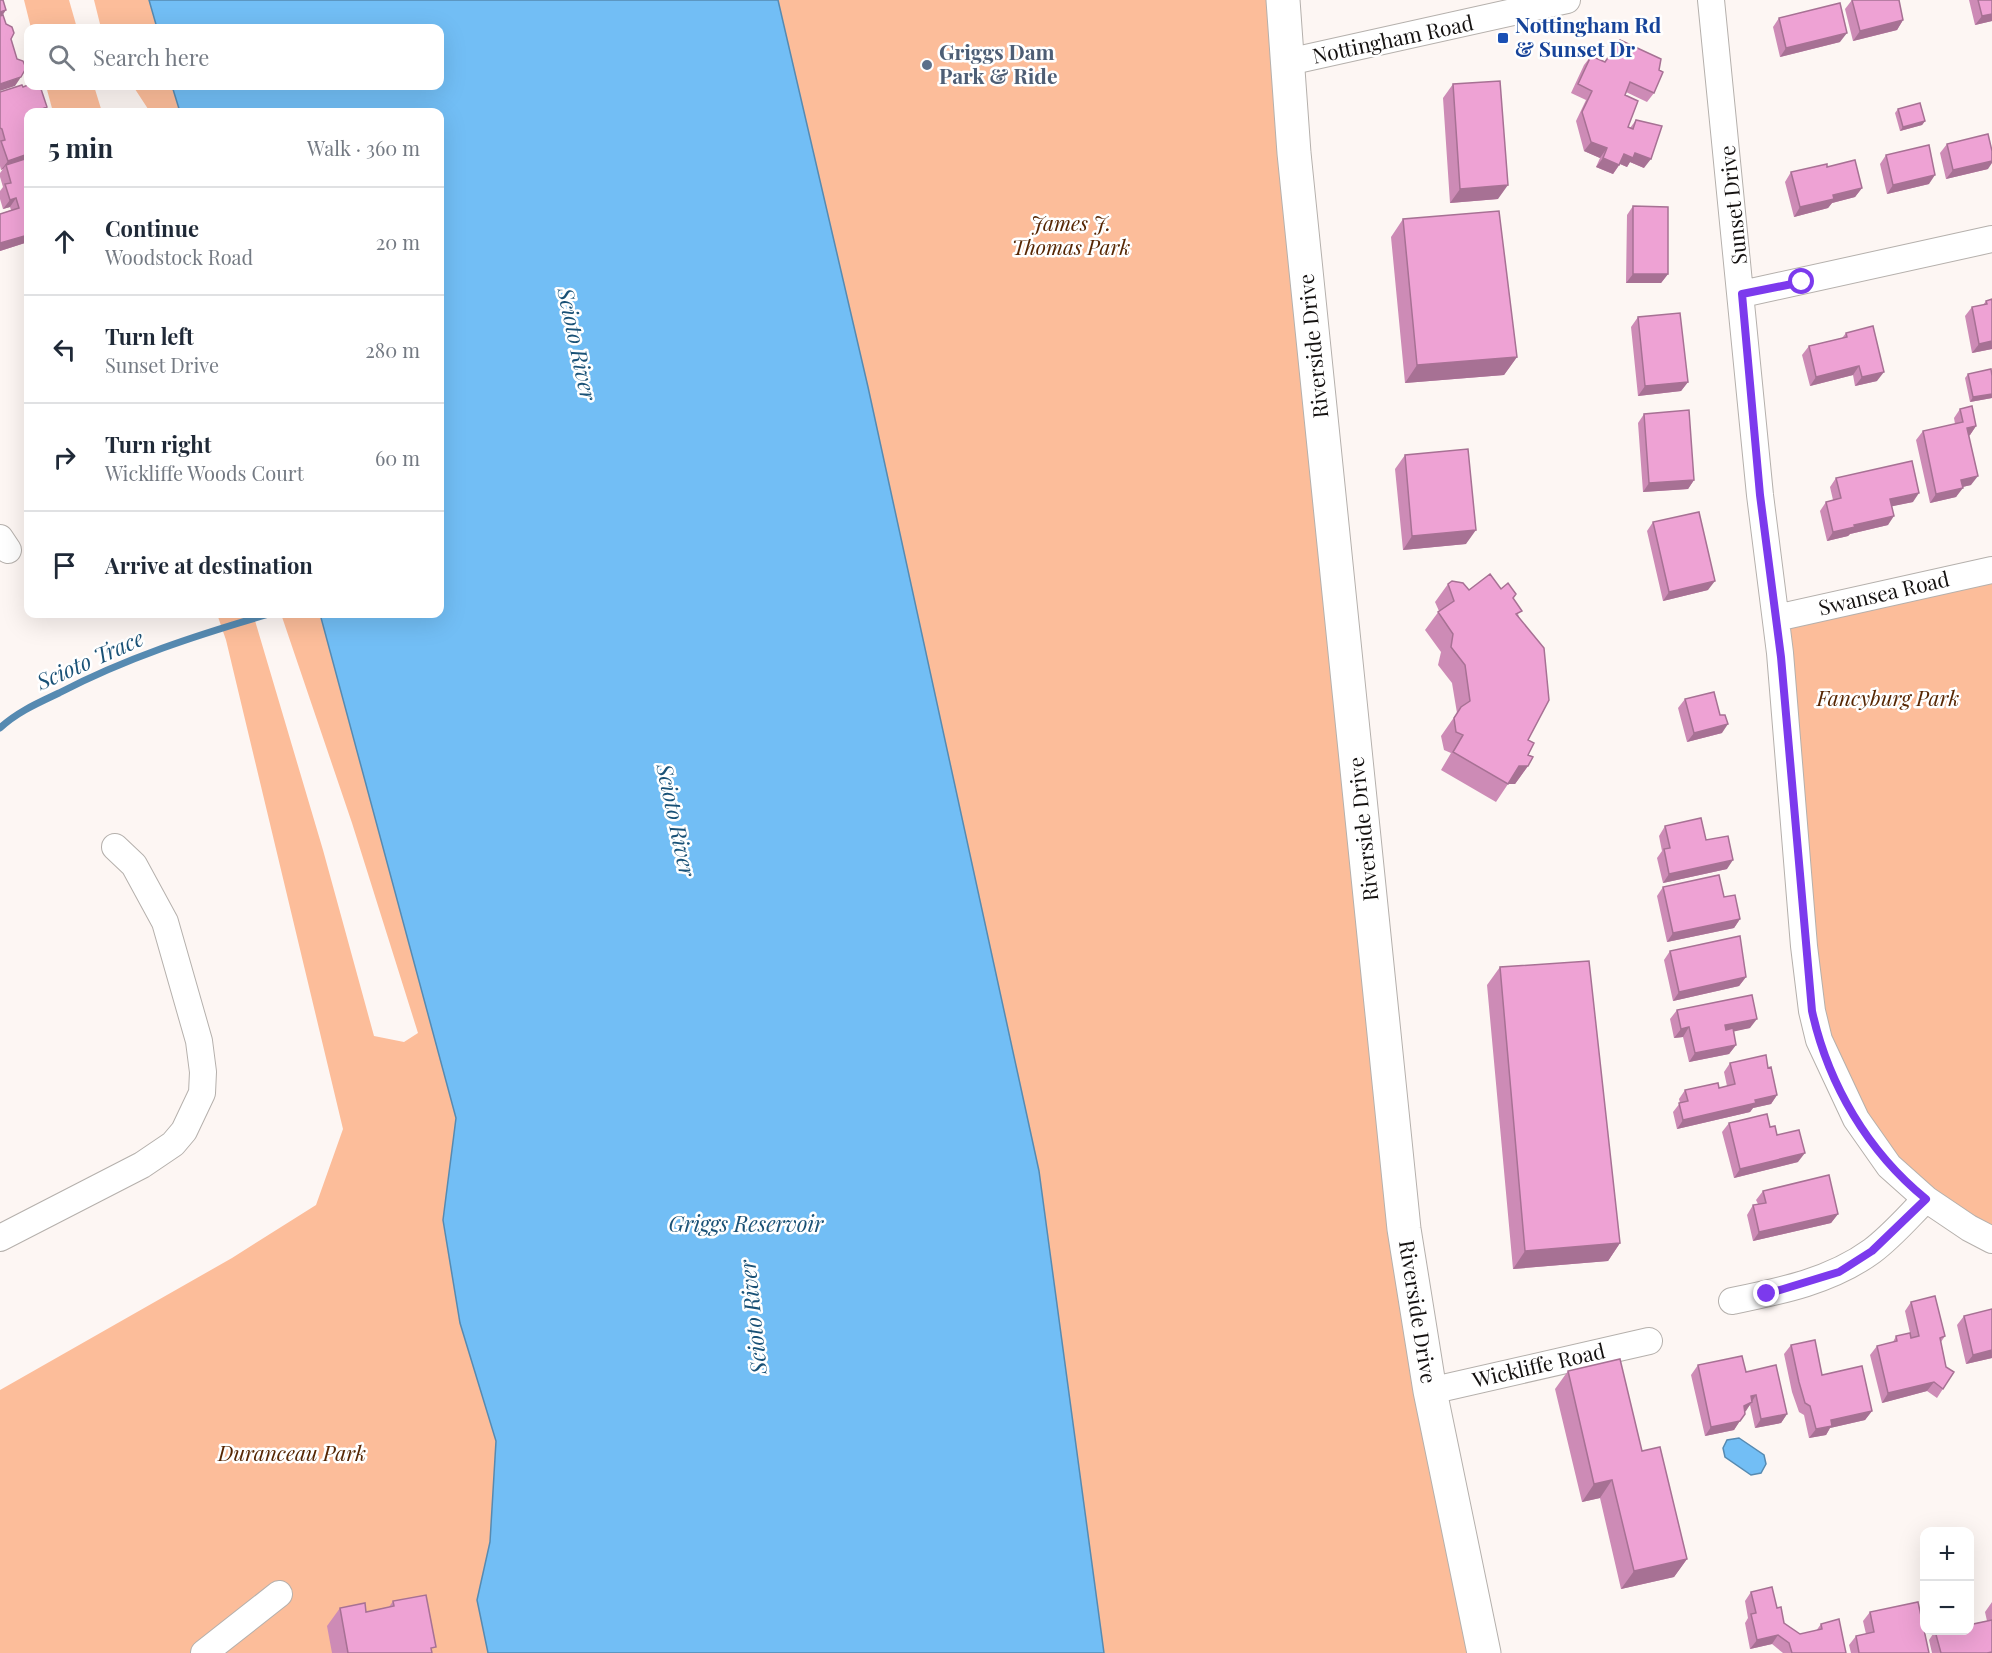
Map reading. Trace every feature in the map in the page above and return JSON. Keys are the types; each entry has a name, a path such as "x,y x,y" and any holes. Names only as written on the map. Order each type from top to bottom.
{"main road":[{"name":"Riverside Drive","path":"1282,0 1295,164 1404,1229 1430,1392 1484,1653"}],"street":[{"name":"Nottingham Road","path":"1288,62 1567,0"},
{"name":"Sunset Drive","path":"1712,0 1760,495 1776,618 1804,946 1812,1011 1818,1040 1835,1079 1875,1149 1906,1183 1926,1199"},
{"path":"1742,294 1992,239"},
{"name":"Swansea Road","path":"1776,618 1992,570"},
{"path":"0,1238 142,1165 173,1144 184,1131 202,1093 203,1072 199,1041 165,922 134,866 115,847"},
{"path":"1732,1301 1804,1284 1839,1272 1872,1251 1926,1199 1969,1228 1992,1240"},
{"name":"Wickliffe Road","path":"1430,1392 1649,1341"},
{"path":"204,1653 279,1594"}],"green space":[{"path":"24,0 69,0 76,24 30,24"},
{"path":"94,0 149,0 156,24 100,24"},
{"name":"James J. Thomas Park","path":"778,0 1283,0 1388,1060 1484,1653 1104,1653 1039,1171 868,387"},
{"path":"47,90 95,90 101,108 52,108"},
{"path":"136,90 173,90 179,108 147,108"},
{"name":"Fancyburg Park","path":"1992,570 1992,1240 1906,1183 1819,1040 1776,618"},
{"name":"Duranceau Park","path":"218,618 254,618 323,850 374,1036 404,1042 418,1033 352,823 282,618 321,618 456,1118 443,1221 460,1323 496,1441 490,1542 477,1600 488,1653 0,1653 0,1390 232,1258 316,1205 343,1129 226,640"}],"water":[{"name":"Griggs Reservoir","path":"149,0 778,0 868,387 1039,1171 1104,1653 488,1653 477,1600 490,1542 496,1441 460,1323 443,1220 456,1118 321,618 444,618 444,108 179,108 173,90 444,90 444,24 156,24"},
{"path":"1739,1438 1764,1455 1766,1464 1761,1473 1751,1475 1725,1457 1723,1448 1727,1440"}],"building":[{"path":"0,0 3,0 6,10 0,12"},
{"path":"1852,0 1899,0 1903,20 1860,31"},
{"path":"1978,0 1992,0 1992,14 1982,16"},
{"path":"1840,3 1847,33 1786,48 1779,18"},
{"path":"3,15 6,24 12,27 14,33 11,39 17,59 24,63 24,72 21,77 0,84 0,16"},
{"path":"1620,40 1661,59 1659,70 1663,72 1654,93 1630,82 1625,95 1638,101 1628,127 1633,129 1636,120 1662,126 1651,159 1635,153 1633,158 1624,154 1619,165 1603,158 1607,148 1591,142 1582,112 1592,91 1578,84 1591,56 1605,62"},
{"path":"1500,81 1508,185 1460,189 1453,84"},
{"path":"22,85 24,90 41,90 47,107 24,108 24,155 8,161 1,141 5,140 0,128 0,92"},
{"path":"1920,103 1925,121 1903,127 1898,109"},
{"path":"1988,134 1992,161 1953,170 1947,144"},
{"path":"1929,145 1935,175 1893,185 1886,155"},
{"path":"24,159 24,236 0,243 0,214 19,208 16,198 10,200 5,184 11,183 6,165"},
{"path":"1855,160 1862,188 1833,195 1834,199 1800,207 1791,172"},
{"path":"1633,206 1668,207 1668,274 1633,274"},
{"path":"1499,211 1517,357 1417,365 1403,219"},
{"path":"1992,299 1992,341 1979,344 1972,307 1987,304 1986,301"},
{"path":"1680,313 1688,382 1645,386 1638,317"},
{"path":"1873,326 1884,372 1862,377 1859,366 1816,377 1809,346 1847,337 1846,333"},
{"path":"1991,369 1992,394 1973,397 1968,374"},
{"path":"1972,406 1976,426 1967,428 1978,476 1961,480 1963,488 1936,494 1923,431 1963,422 1960,409"},
{"path":"1689,410 1694,480 1649,483 1644,414"},
{"path":"1468,449 1476,530 1412,536 1405,455"},
{"path":"1912,461 1919,493 1890,499 1894,516 1833,532 1826,502 1841,498 1836,478"},
{"path":"1699,512 1715,581 1669,592 1653,522"},
{"path":"1490,574 1501,589 1508,583 1516,594 1513,598 1522,611 1516,614 1544,648 1549,700 1528,740 1534,743 1528,755 1533,757 1528,766 1519,766 1508,784 1453,752 1463,735 1456,732 1454,718 1461,707 1470,701 1465,665 1451,647 1453,634 1438,612 1454,601 1448,584 1452,581 1463,583 1469,590"},
{"path":"1714,692 1720,715 1725,715 1728,724 1694,733 1685,699"},
{"path":"1701,818 1706,840 1728,836 1733,860 1669,874 1664,849 1670,848 1665,826"},
{"path":"1719,875 1724,897 1735,895 1740,919 1673,933 1663,887"},
{"path":"1740,936 1746,977 1679,992 1670,951"},
{"path":"1589,961 1620,1243 1525,1251 1500,967"},
{"path":"1752,995 1757,1019 1725,1025 1726,1030 1733,1028 1736,1045 1695,1053 1689,1027 1681,1029 1677,1010"},
{"path":"1766,1055 1777,1095 1755,1100 1756,1103 1683,1120 1679,1103 1688,1101 1685,1090 1718,1083 1719,1088 1735,1084 1730,1063"},
{"path":"1767,1114 1770,1127 1775,1126 1777,1135 1799,1130 1805,1153 1740,1169 1729,1123"},
{"path":"1829,1175 1838,1214 1759,1232 1753,1205 1766,1203 1763,1191"},
{"path":"1935,1296 1945,1336 1940,1338 1946,1367 1954,1372 1943,1389 1934,1382 1888,1393 1877,1346 1897,1341 1896,1336 1910,1333 1911,1338 1919,1336 1911,1302"},
{"path":"1992,1309 1992,1350 1973,1355 1964,1316"},
{"path":"1815,1340 1822,1375 1862,1366 1872,1411 1831,1420 1832,1426 1816,1429 1810,1406 1805,1403 1791,1345"},
{"path":"1742,1356 1746,1372 1776,1365 1787,1414 1761,1419 1756,1395 1751,1396 1752,1402 1744,1406 1745,1414 1740,1421 1711,1427 1698,1365"},
{"path":"1620,1359 1642,1451 1660,1447 1687,1559 1634,1571 1612,1480 1594,1484 1568,1371"},
{"path":"1772,1587 1777,1608 1781,1607 1784,1623 1800,1634 1822,1629 1821,1624 1839,1619 1846,1653 1792,1653 1789,1643 1778,1635 1757,1640 1751,1614 1756,1613 1751,1592"},
{"path":"426,1595 436,1647 431,1648 432,1653 348,1653 340,1608 365,1603 366,1612 394,1606 393,1601"},
{"path":"1918,1602 1920,1635 1925,1635 1929,1653 1859,1653 1856,1636 1874,1632 1870,1612"},
{"path":"1992,1620 1992,1652 1941,1653 1936,1635 1974,1635 1974,1624"}],"waterway":[{"name":"Scioto Trace","path":"0,728 28,708 84,680 136,658 256,618"}],"place":[{"name":"Nottingham Rd & Sunset Dr","path":"1503,38"},
{"name":"Griggs Dam Park & Ride","path":"927,65"}],"route":[{"path":"1767,1294 1839,1272 1872,1251 1926,1199 1889,1166 1856,1119 1818,1040 1812,1011 1804,946 1781,657 1768,541 1760,495 1742,294 1802,282"}],"water label":[{"name":"Scioto River","path":"577,344"},
{"name":"Scioto River","path":"676,820"},
{"name":"Scioto River","path":"753,1317"}]}
